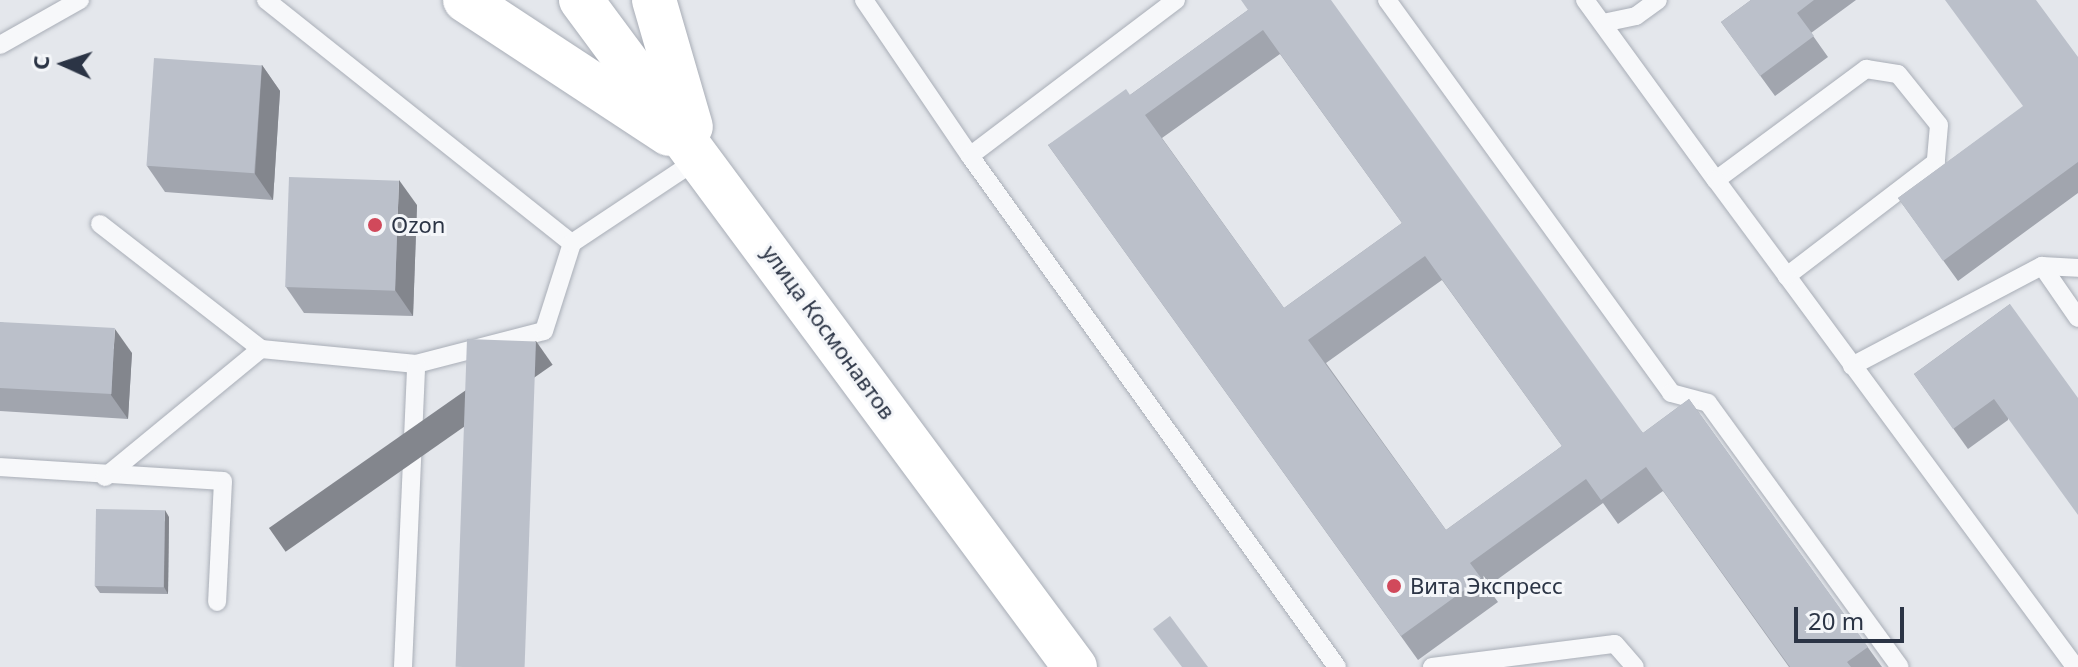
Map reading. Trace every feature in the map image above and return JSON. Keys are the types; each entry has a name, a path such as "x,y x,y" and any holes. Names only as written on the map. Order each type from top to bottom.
{"main road":[{"path":"465,0 700,155"},
{"name":"улица Космонавтов","path":"581,0 700,155 1075,667"},
{"path":"654,0 700,155"}],"lane":[{"path":"0,45 80,0"},
{"path":"266,0 572,243"},
{"path":"864,0 970,156 1337,667"},
{"path":"970,156 1176,0"},
{"path":"1387,0 1671,393 1708,403 1900,667"},
{"path":"1585,0 2075,667"},
{"path":"1603,23 1636,16 1658,0"},
{"path":"1716,180 1866,69 1898,74 1939,125 1936,162 1787,276"},
{"path":"100,224 261,349 416,364 544,331 572,243 700,155"},
{"path":"1852,366 2042,266 2078,268"},
{"path":"2042,266 2078,318"},
{"path":"105,477 261,349"},
{"path":"403,667 416,364"},
{"path":"0,467 105,477 223,481 217,602"},
{"path":"1432,667 1615,644 1635,667"}],"building":[{"path":"1241,0 1331,0 1643,433 1689,399 1868,647 1847,662 1851,667 1790,667 1646,467 1601,500 1586,479 1470,563 1481,578 1401,636 1048,145 1126,89 1130,95 1248,10","holes":["1263,30 1402,223 1284,308 1145,115","1425,256 1562,446 1446,530 1308,340"]},
{"path":"1751,0 1814,0 1797,13 1814,36 1760,76 1721,22"},
{"path":"1945,0 2036,0 2078,57 2078,162 1943,261 1898,198 2023,106"},
{"path":"154,58 262,66 254,173 146,166"},
{"path":"289,177 399,181 395,291 285,287"},
{"path":"2010,304 2078,398 2078,515 1994,399 1953,429 1914,374"},
{"path":"0,322 115,328 111,394 0,388"},
{"path":"467,339 536,341 525,667 456,667"},
{"path":"96,509 165,510 164,587 95,586"},
{"path":"1170,616 1208,667 1182,667 1153,629"}],"place":[{"name":"Ozon","path":"375,225"},
{"name":"Вита Экспресс","path":"1394,586"}]}
